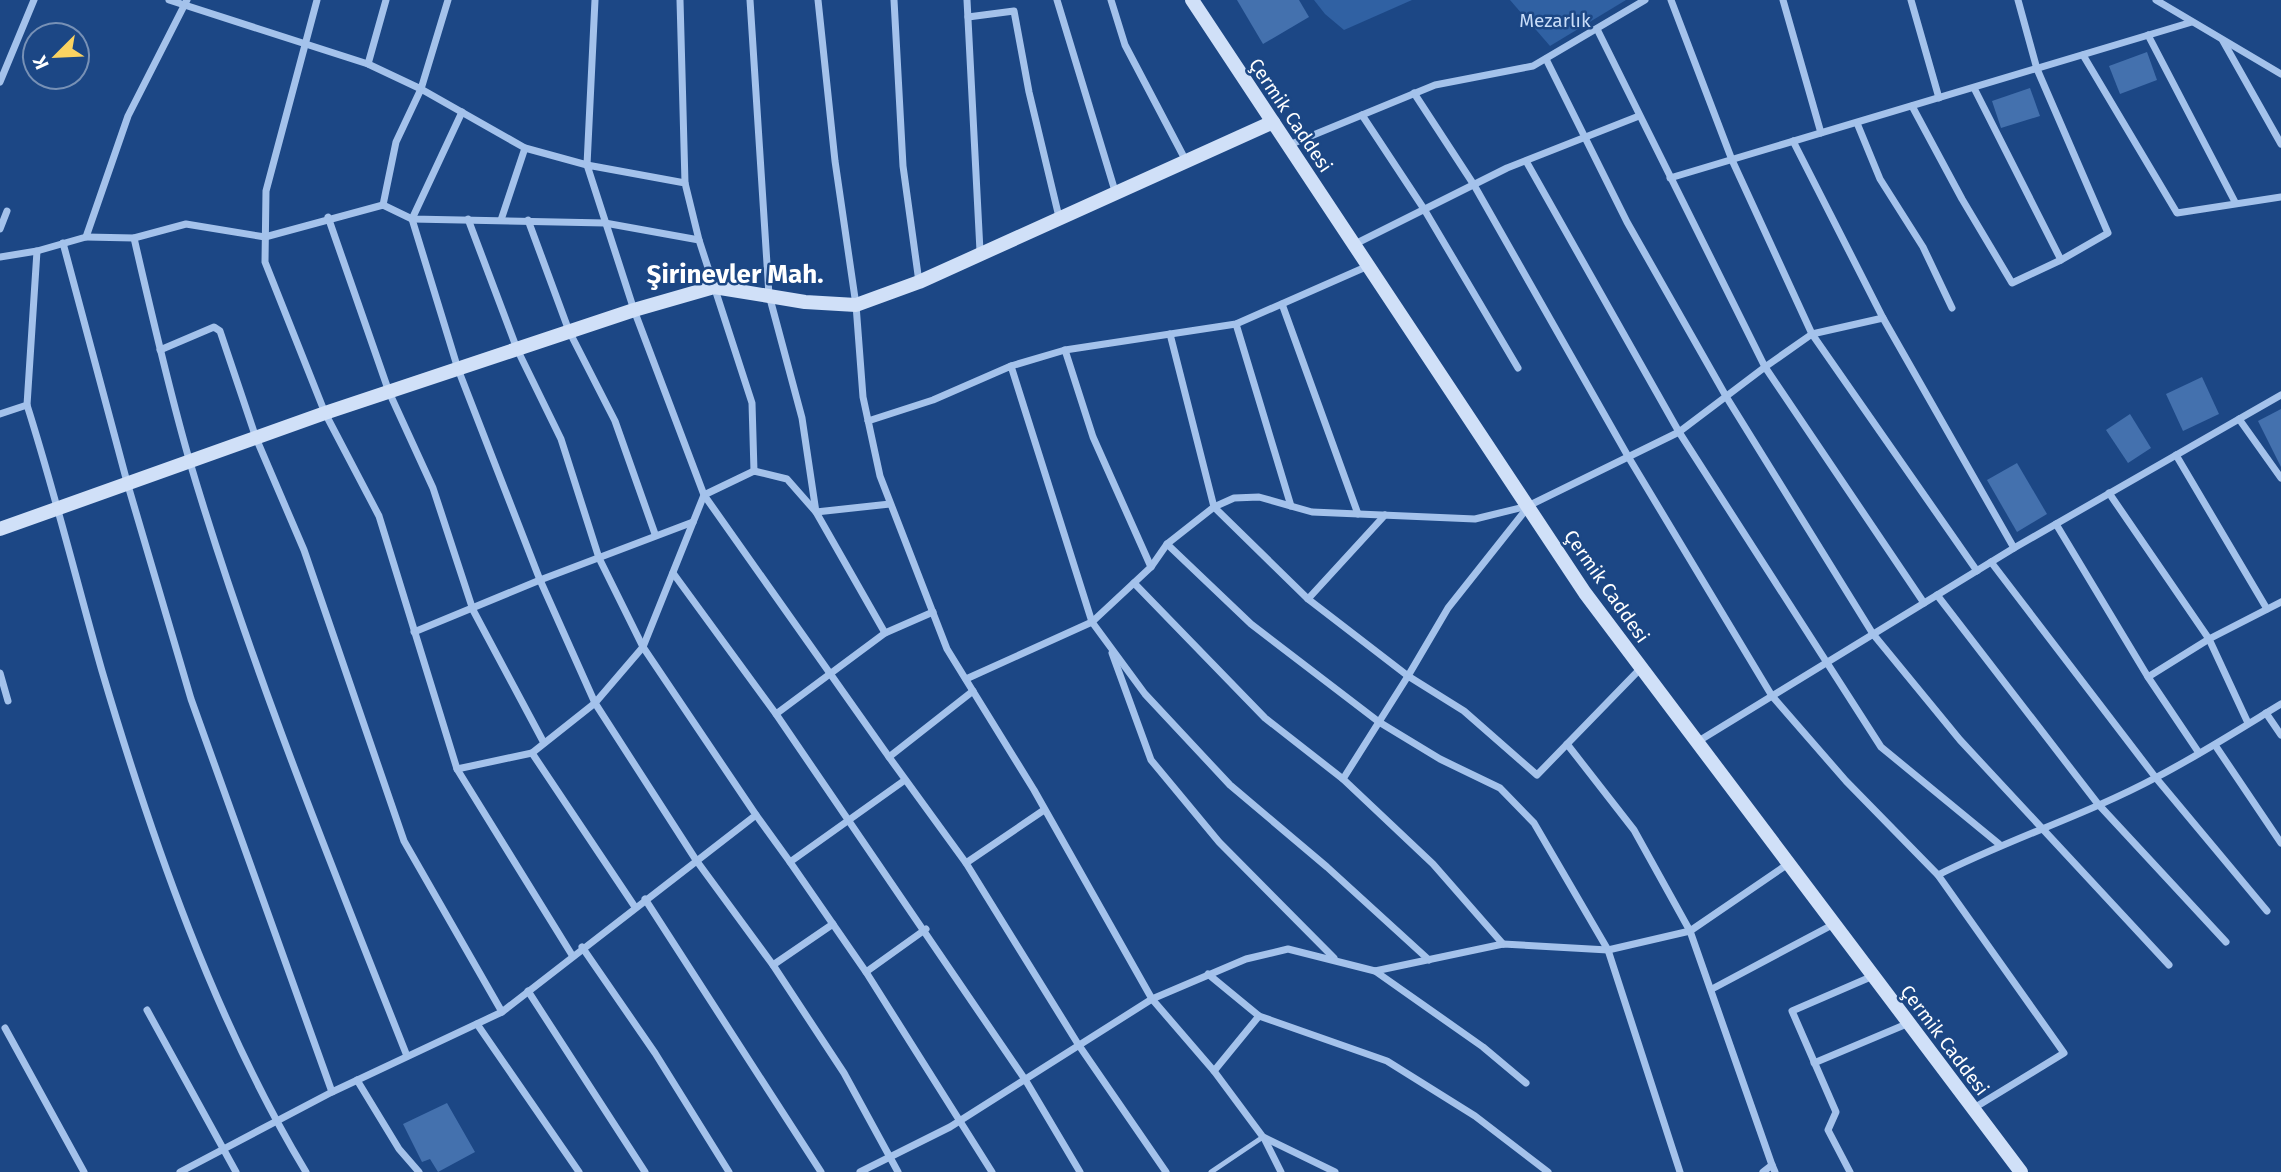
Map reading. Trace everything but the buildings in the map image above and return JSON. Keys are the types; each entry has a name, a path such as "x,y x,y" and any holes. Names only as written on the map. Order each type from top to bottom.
{"main road":[{"name":"Çermik Caddesi","path":"1192,0 1586,593 2021,1172"},
{"path":"0,529 325,413 569,331 714,287 805,302 856,305 919,282 980,251 1273,122"}],"street":[{"path":"0,82 34,0"},
{"path":"169,0 368,64 421,89 525,148 587,165 685,183"},
{"path":"317,0 266,191 265,262 325,413 379,516 457,769 572,955"},
{"path":"368,64 386,0"},
{"path":"383,205 396,142 421,89 448,0"},
{"path":"595,0 587,165 634,310 704,495 905,780 967,863 1078,1044 1166,1172"},
{"path":"680,0 685,183 699,240 752,403 754,471"},
{"path":"750,0 769,295 802,418 816,512"},
{"path":"818,0 835,161 856,305 863,397 880,476 947,649 1044,810 1152,999 1214,1071 1263,1137 1281,1172"},
{"path":"894,0 903,166 919,282"},
{"path":"967,0 980,251"},
{"path":"1057,0 1115,191"},
{"path":"1111,0 1125,45 1186,161"},
{"path":"1289,146 1435,85 1533,66 1645,0"},
{"path":"1671,0 1732,160 1812,334 1977,571"},
{"path":"1783,0 1821,133"},
{"path":"1911,0 1939,98"},
{"path":"1912,106 1962,200 2012,283 2061,260 2108,233 2037,69 2018,0"},
{"path":"2156,0 2281,74"},
{"path":"86,237 128,116 186,4"},
{"path":"968,17 1014,10 1029,92 1059,217"},
{"path":"1670,178 2192,22"},
{"path":"1597,29 1670,178 1721,273 1765,367 1924,603"},
{"path":"2148,36 2235,202"},
{"path":"2222,40 2281,144"},
{"path":"2083,55 2177,213 2281,197"},
{"path":"1546,59 1628,222 1727,398 1873,634 1961,740 2169,965"},
{"path":"1974,88 2061,260"},
{"path":"1414,93 1474,185 1629,458 1772,696 1846,781 1938,875 2064,1054 1973,1109"},
{"path":"462,112 412,219 458,369 540,580 595,703 696,860 773,965 844,1073 898,1172"},
{"path":"1362,115 1424,209 1518,368"},
{"path":"1354,244 1526,160 1639,116"},
{"path":"1857,123 1880,178 1923,247 1952,308"},
{"path":"1793,141 1883,317 2014,548"},
{"path":"501,220 525,148"},
{"path":"1526,160 1679,432 1881,747 1999,844"},
{"path":"0,257 37,251 86,237 134,238 186,224 265,237 383,205 412,219 605,223 699,240"},
{"path":"0,229 7,211"},
{"path":"328,218 389,392 433,488 473,610 544,743"},
{"path":"468,219 517,349 561,439 599,558 643,647 866,972 992,1172"},
{"path":"528,220 569,331 615,421 655,534"},
{"path":"134,238 160,350 190,460 263,681 407,1056"},
{"path":"63,243 127,482 191,699 332,1092"},
{"path":"37,251 27,405 59,506 103,671 183,916 276,1122 306,1172"},
{"path":"869,421 933,400 1011,366 1065,351 1236,324 1368,266"},
{"path":"1282,304 1358,514"},
{"path":"966,679 1092,622 1151,567 1167,544 1214,507 1234,498 1259,497 1312,512 1475,519 1528,506 1679,432 1812,334 1883,317"},
{"path":"1236,324 1291,506"},
{"path":"160,350 214,327 220,331 256,438 304,550 404,841 502,1012"},
{"path":"1170,334 1214,507 1308,600 1408,676 1464,712 1537,775 1641,667"},
{"path":"1065,351 1093,437 1151,567"},
{"path":"1011,366 1092,622 1145,694 1230,785 1327,867 1429,960"},
{"path":"1697,742 2014,548 2281,395"},
{"path":"0,414 27,405"},
{"path":"2239,419 2281,478"},
{"path":"2176,454 2267,609"},
{"path":"457,769 532,752 595,703 643,647 704,495 754,471 787,479 816,512 885,633"},
{"path":"2109,493 2209,639 2248,723"},
{"path":"816,512 890,504"},
{"path":"1343,779 1448,608 1528,506"},
{"path":"1308,600 1385,515"},
{"path":"414,632 655,534 693,522"},
{"path":"2056,524 2148,677 2199,753"},
{"path":"1167,544 1251,624 1379,722 1440,759 1500,788 1534,823 1608,950 1680,1172"},
{"path":"1992,562 2156,778 2267,911"},
{"path":"673,573 776,714 926,929 1026,1081 1080,1172"},
{"path":"1134,583 1265,718 1343,779 1433,864 1503,944"},
{"path":"1937,595 2098,804 2226,942"},
{"path":"2148,677 2209,639 2281,602"},
{"path":"776,714 885,633 933,612"},
{"path":"1109,646 1151,760 1219,842 1335,960"},
{"path":"0,673 8,701"},
{"path":"889,757 973,691"},
{"path":"1938,875 1999,844 2043,830 2156,778 2281,704"},
{"path":"2266,713 2281,735"},
{"path":"1567,744 1634,830 1690,931 1774,1168 1763,1172"},
{"path":"2215,745 2281,843"},
{"path":"532,752 635,907"},
{"path":"790,862 905,780"},
{"path":"967,863 1044,810"},
{"path":"180,1172 332,1092 502,1012 582,947 756,815"},
{"path":"1375,971 1503,944 1608,950 1690,931 1788,863"},
{"path":"645,899 821,1172"},
{"path":"1712,989 1834,924"},
{"path":"773,965 833,925"},
{"path":"866,972 926,929"},
{"path":"582,947 655,1053 729,1172"},
{"path":"860,1172 961,1121 1152,999 1246,959 1288,949 1375,971 1483,1047 1526,1083"},
{"path":"1208,974 1259,1016 1387,1061 1475,1116 1548,1172"},
{"path":"1850,1172 1828,1130 1836,1112 1792,1011 1873,976"},
{"path":"528,991 645,1172"},
{"path":"147,1010 236,1172"},
{"path":"1214,1071 1259,1016"},
{"path":"1814,1063 1909,1023"},
{"path":"477,1024 579,1172"},
{"path":"5,1028 84,1172"},
{"path":"357,1080 399,1149 419,1172"},
{"path":"1263,1137 1335,1172"}],"lane":[{"path":"1211,1172 1263,1137"}],"green space":[{"path":"1314,0 1412,0 1344,30 1325,14"},
{"name":"Mezarlık","path":"1510,0 1626,0 1550,46"}],"district":[{"name":"Şirinevler Mah.","path":"735,274"}]}
